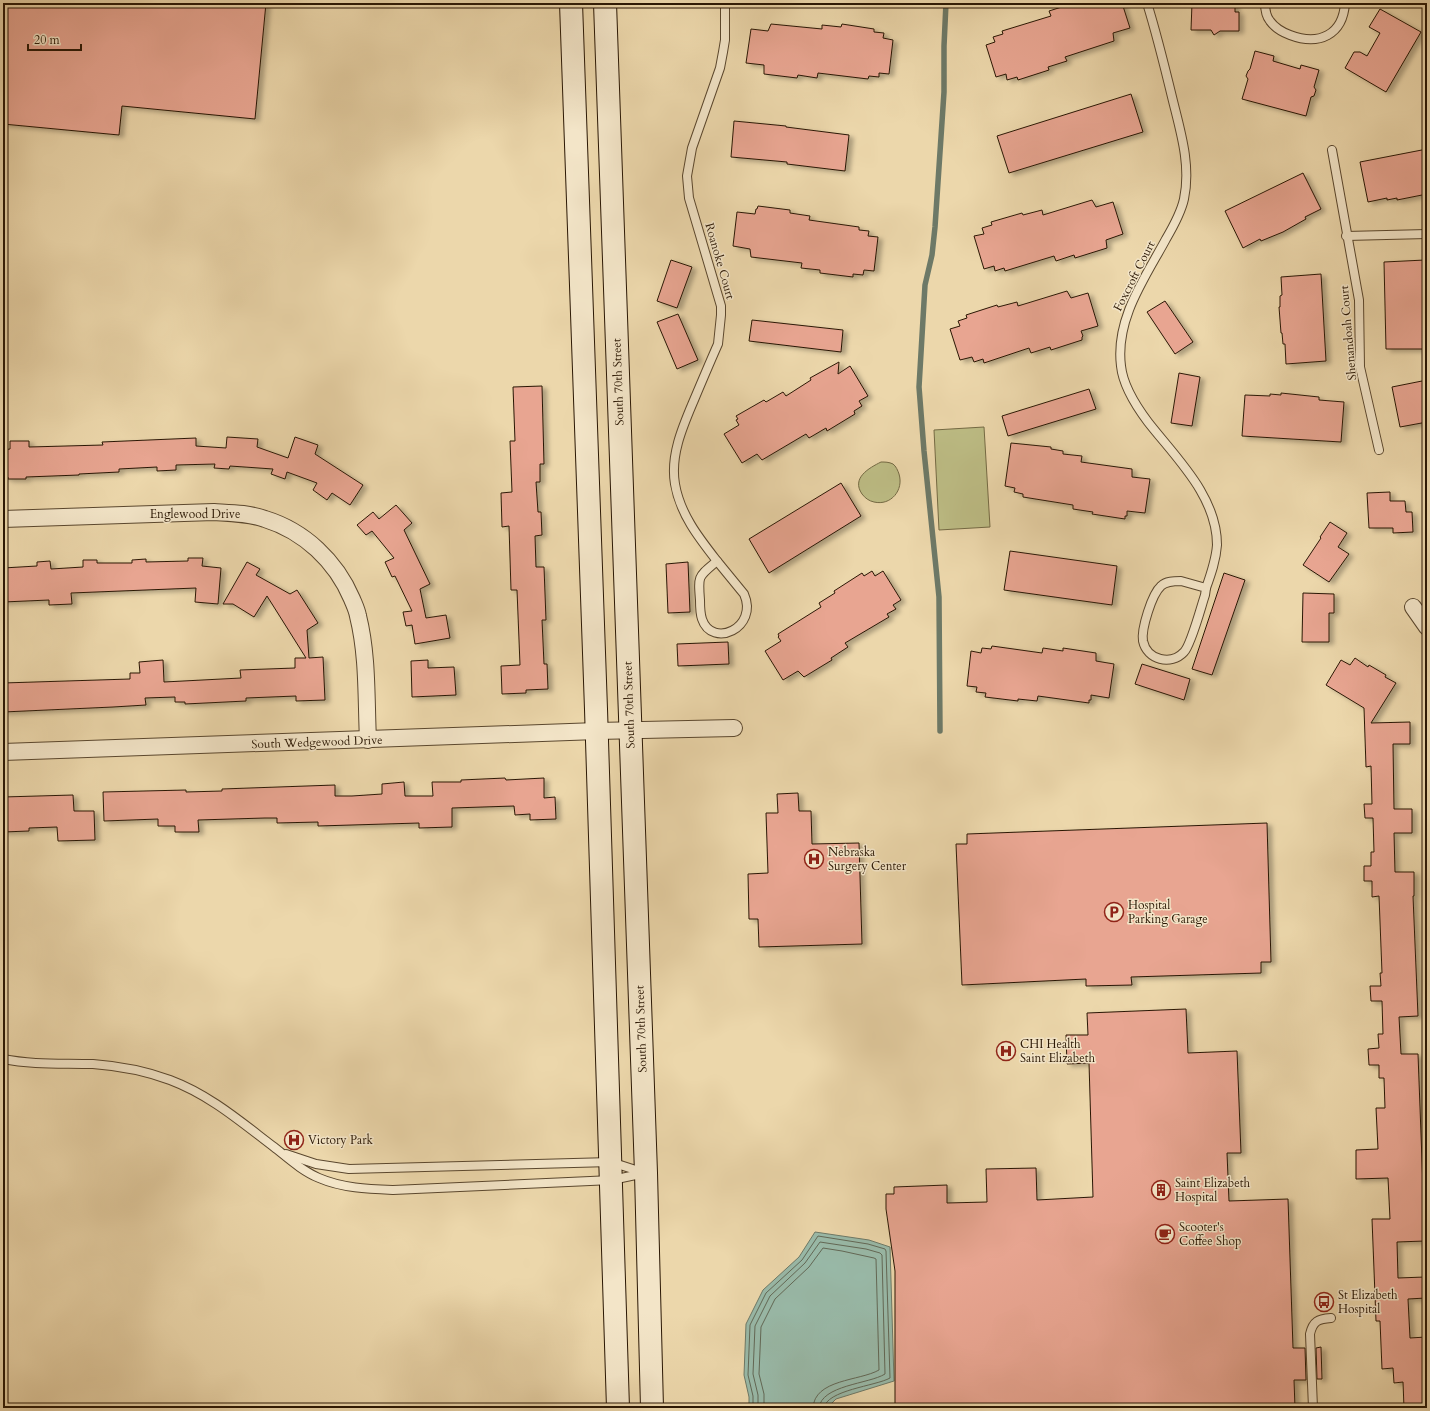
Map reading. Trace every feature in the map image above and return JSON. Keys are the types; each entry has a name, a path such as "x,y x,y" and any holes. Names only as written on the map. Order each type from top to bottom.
{"main road":[{"path":"571,3 597,731 618,1408"},
{"name":"South 70th Street","path":"605,3 646,1173 652,1408"}],"street":[{"name":"Englewood Drive","path":"3,519 214,512 243,513 265,519 292,531 314,546 330,563 347,587 358,614 363,643 368,740"},
{"path":"1413,607 1427,627"},
{"name":"South Wedgewood Drive","path":"3,752 597,731 734,728"}],"lane":[{"name":"Roanoke Court","path":"717,561 701,574 699,584 701,617 704,624 710,630 718,633 727,633 736,630 743,624 746,617 747,599 693,530 676,492 673,471 681,432 718,344 720,334 721,306 689,198 687,176 692,148 720,68 724,52 726,3"},
{"name":"Foxcroft Court","path":"1146,3 1165,68 1186,155 1186,185 1184,200 1178,216 1138,291 1123,326 1120,340 1121,367 1133,400 1196,482 1210,509 1214,521 1217,545 1214,566 1185,652 1176,658 1168,660 1159,659 1152,656 1146,649 1143,641 1143,630 1154,597 1161,586 1170,582 1181,581 1206,588"},
{"path":"1265,3 1265,10 1269,19 1280,31 1302,39 1312,40 1330,34 1338,26 1344,16 1345,3"},
{"name":"Shenandoah Court","path":"1332,150 1346,236 1359,300 1360,367 1379,450"},
{"path":"1346,236 1427,234"},
{"path":"3,1059 32,1063 95,1064 113,1066 143,1072 170,1080 195,1091 219,1106 299,1166 319,1178 343,1185 368,1189 393,1190 611,1171 646,1173"},
{"path":"281,1152 316,1164 349,1169 611,1171 646,1173"},
{"path":"1313,1408 1310,1334 1315,1322 1321,1319 1331,1318"}],"green space":[{"path":"984,427 990,527 939,530 934,430"},
{"path":"881,462 892,463 896,467 899,474 900,486 895,496 886,502 880,503 872,502 864,497 859,488 859,483 863,474 871,467"}],"water":[{"path":"815,1232 869,1240 890,1247 894,1381 836,1399 827,1408 749,1408 749,1397 744,1375 746,1324 763,1290 799,1257"}],"building":[{"path":"3,3 266,3 255,119 122,106 119,135 3,124"},
{"path":"1067,3 1122,3 1130,28 1113,33 1114,41 1065,57 1067,61 1048,67 1049,70 1018,80 1017,77 1007,80 1006,74 996,77 986,45 995,42 993,37 1003,34 1002,31 1051,16 1049,11 1068,5"},
{"path":"1192,3 1235,3 1235,12 1239,12 1239,31 1220,31 1214,35 1211,30 1191,30"},
{"path":"1380,9 1421,32 1386,92 1345,68 1354,52 1360,52 1367,56 1380,33 1369,27"},
{"path":"771,24 822,29 822,25 841,27 842,24 874,29 874,32 884,33 883,38 893,40 889,74 879,73 879,77 869,76 868,79 818,73 817,78 798,75 797,78 764,74 764,65 746,63 751,29 768,31"},
{"path":"1255,51 1274,56 1273,61 1300,69 1301,65 1319,70 1314,87 1316,90 1314,96 1311,97 1306,116 1242,99 1248,79 1246,76 1250,69"},
{"path":"1131,94 1143,132 1009,173 997,136"},
{"path":"734,121 786,126 849,135 845,171 787,164 787,162 731,157"},
{"path":"1427,149 1427,194 1397,200 1397,198 1387,200 1387,198 1368,202 1360,162"},
{"path":"1303,173 1321,209 1305,217 1306,219 1283,232 1261,241 1260,239 1243,248 1225,211"},
{"path":"1092,200 1096,207 1113,202 1123,234 1106,240 1107,248 1075,258 1074,255 1056,261 1054,256 1005,271 1004,268 995,271 994,266 984,269 974,236 984,234 982,228 992,225 991,222 1022,213 1023,215 1042,210 1043,215"},
{"path":"758,206 790,210 790,213 810,216 809,220 859,227 859,230 869,231 868,236 878,237 874,271 864,270 863,275 853,274 853,277 820,273 820,270 801,268 802,263 751,257 750,249 733,246 737,212 755,214"},
{"path":"671,260 692,267 677,308 657,301"},
{"path":"1425,260 1427,279 1427,349 1386,349 1384,262"},
{"path":"1321,274 1326,361 1286,364 1285,344 1283,344 1281,333 1279,307 1280,296 1282,295 1281,277"},
{"path":"1067,291 1071,298 1088,293 1098,326 1081,331 1083,336 1082,340 1051,350 1050,347 1031,353 1029,348 984,363 983,359 974,362 972,357 960,360 950,329 960,326 958,321 967,318 966,315 997,305 998,307 1017,302 1018,306"},
{"path":"1165,301 1193,342 1175,354 1147,312"},
{"path":"678,314 698,360 677,369 657,322"},
{"path":"752,320 843,330 841,352 749,341"},
{"path":"839,362 838,374 850,366 868,396 859,401 862,406 854,411 855,414 827,431 826,428 809,438 806,434 762,460 757,454 742,463 724,434 739,425 736,420 738,419 736,416 764,400 766,402 783,392 786,396 811,380 810,378"},
{"path":"1179,373 1200,377 1192,426 1171,423"},
{"path":"1427,380 1427,422 1400,427 1392,387"},
{"path":"542,386 544,464 540,464 540,482 536,482 538,512 541,512 542,535 535,536 536,567 544,567 546,620 542,620 544,664 547,664 548,689 526,690 526,693 502,694 501,666 520,665 517,590 511,590 509,526 502,527 501,493 512,492 510,441 515,441 513,387"},
{"path":"1089,389 1096,409 1008,436 1002,416"},
{"path":"1281,393 1319,397 1319,400 1344,402 1341,442 1242,436 1245,395 1270,396 1270,394 1281,395"},
{"path":"227,437 258,439 257,447 288,458 295,437 318,445 315,454 363,485 350,505 332,493 327,500 313,490 317,483 287,472 285,479 271,474 273,469 230,466 229,469 214,468 215,464 176,465 176,470 157,471 157,467 119,469 119,472 26,477 26,479 8,479 8,477 3,477 3,450 10,449 10,441 29,441 29,447 103,445 102,442 196,438 196,446 226,448"},
{"path":"1011,443 1051,447 1051,449 1063,451 1063,454 1082,456 1081,462 1132,469 1132,477 1150,479 1145,513 1127,511 1127,516 1125,516 1125,519 1092,514 1093,512 1073,509 1073,505 1023,497 1023,494 1014,492 1015,488 1005,486"},
{"path":"841,483 861,516 769,573 749,539"},
{"path":"1390,492 1390,501 1405,501 1406,512 1412,512 1413,532 1393,533 1393,528 1369,528 1367,493"},
{"path":"396,505 412,523 404,530 430,584 420,589 426,618 446,615 450,638 415,644 412,625 406,626 403,612 412,611 395,576 392,577 385,562 394,558 372,531 366,535 357,525 373,512 379,519"},
{"path":"1330,522 1347,533 1338,547 1349,554 1329,582 1303,565"},
{"path":"1010,551 1117,566 1112,605 1004,590"},
{"path":"188,558 203,558 202,566 221,568 218,604 195,602 196,588 71,593 72,604 49,605 49,600 3,602 3,568 37,566 37,562 50,561 51,569 83,567 83,560 97,560 97,563 132,563 132,560 146,559 146,562 188,561"},
{"path":"247,562 260,569 256,575 290,594 297,590 318,623 307,630 309,658 323,657 325,700 296,701 296,696 246,698 246,701 185,704 185,702 175,702 175,697 145,698 146,705 3,712 3,683 130,679 130,673 140,673 139,662 163,660 164,682 241,678 240,670 295,668 295,658 306,658 267,596 254,617 233,604 223,604"},
{"path":"688,562 690,612 668,613 666,564"},
{"path":"872,571 875,576 883,571 901,600 893,605 896,609 887,614 889,617 845,643 848,647 831,658 832,660 804,677 798,671 783,680 765,651 781,641 778,634 821,607 819,603 835,593 834,591 862,573 864,576"},
{"path":"1224,573 1245,580 1212,675 1192,669"},
{"path":"1303,593 1334,594 1334,613 1329,613 1329,642 1302,642"},
{"path":"728,642 729,664 678,666 677,644"},
{"path":"992,646 1042,653 1043,648 1063,651 1063,648 1096,653 1096,661 1114,664 1109,698 1091,695 1091,700 1089,700 1089,703 1038,696 1037,701 1018,699 1018,701 985,697 986,693 976,692 977,687 967,686 971,651 981,653 982,648 991,649"},
{"path":"1355,658 1368,667 1369,665 1386,675 1385,677 1396,683 1371,723 1410,722 1410,744 1393,744 1394,809 1412,809 1412,833 1394,833 1395,872 1414,872 1413,896 1418,1016 1399,1017 1401,1054 1418,1054 1425,1241 1397,1242 1398,1278 1425,1277 1426,1298 1408,1299 1410,1338 1426,1337 1427,1408 1404,1408 1403,1382 1394,1383 1393,1368 1382,1369 1380,1321 1376,1321 1372,1219 1390,1219 1388,1178 1356,1179 1356,1150 1378,1149 1376,1108 1385,1108 1384,1078 1379,1078 1379,1065 1369,1065 1368,1049 1379,1048 1378,1034 1383,1034 1382,1001 1371,1001 1370,986 1381,986 1380,973 1382,973 1379,896 1372,897 1372,881 1364,881 1364,866 1371,866 1371,852 1374,852 1373,818 1365,818 1364,804 1372,804 1371,766 1366,767 1364,708 1326,685 1341,660 1350,665"},
{"path":"428,660 428,668 454,667 456,695 412,697 411,661"},
{"path":"1142,664 1190,679 1184,700 1135,684"},
{"path":"505,778 506,780 544,778 544,798 555,797 556,819 530,820 530,814 515,815 514,806 452,808 452,827 419,828 419,823 318,826 318,822 277,823 277,818 265,818 198,820 199,832 175,832 175,826 158,826 158,819 104,821 103,792 186,790 186,792 222,791 222,789 335,785 335,796 352,796 382,794 382,784 404,782 405,796 433,796 432,782 461,782 461,780"},
{"name":"Nebraska Surgery Center","path":"798,793 799,811 811,811 812,844 859,843 862,944 759,947 758,919 749,919 748,874 768,873 766,813 778,813 777,794"},
{"path":"73,795 74,811 94,811 95,840 58,841 57,827 29,828 29,831 3,832 3,797"},
{"name":"Hospital Parking Garage","path":"1267,823 1271,962 1261,962 1261,973 1131,977 1132,985 1086,986 1086,979 962,985 956,844 967,844 967,834"},
{"name":"Saint Elizabeth Hospital","path":"1186,1009 1188,1053 1237,1051 1241,1153 1227,1153 1229,1201 1288,1199 1293,1348 1305,1348 1306,1380 1294,1380 1295,1408 895,1408 895,1271 886,1209 886,1194 894,1194 894,1187 947,1185 947,1203 987,1202 986,1169 1036,1168 1037,1200 1093,1197 1089,1063 1067,1064 1066,1035 1088,1035 1087,1013"},
{"path":"1321,1347 1322,1379 1317,1379 1316,1348"}],"waterway":[{"path":"940,731 939,597 919,387 925,285 932,255 935,227 944,92 946,3"}],"place":[{"name":"Nebraska Surgery Center","path":"814,859"},
{"name":"Hospital Parking Garage","path":"1114,912"},
{"name":"CHI Health Saint Elizabeth","path":"1006,1051"},
{"name":"Victory Park","path":"294,1140"},
{"name":"Saint Elizabeth Hospital","path":"1161,1190"},
{"name":"Scooter's Coffee Shop","path":"1165,1234"},
{"name":"St Elizabeth Hospital","path":"1324,1302"}]}
